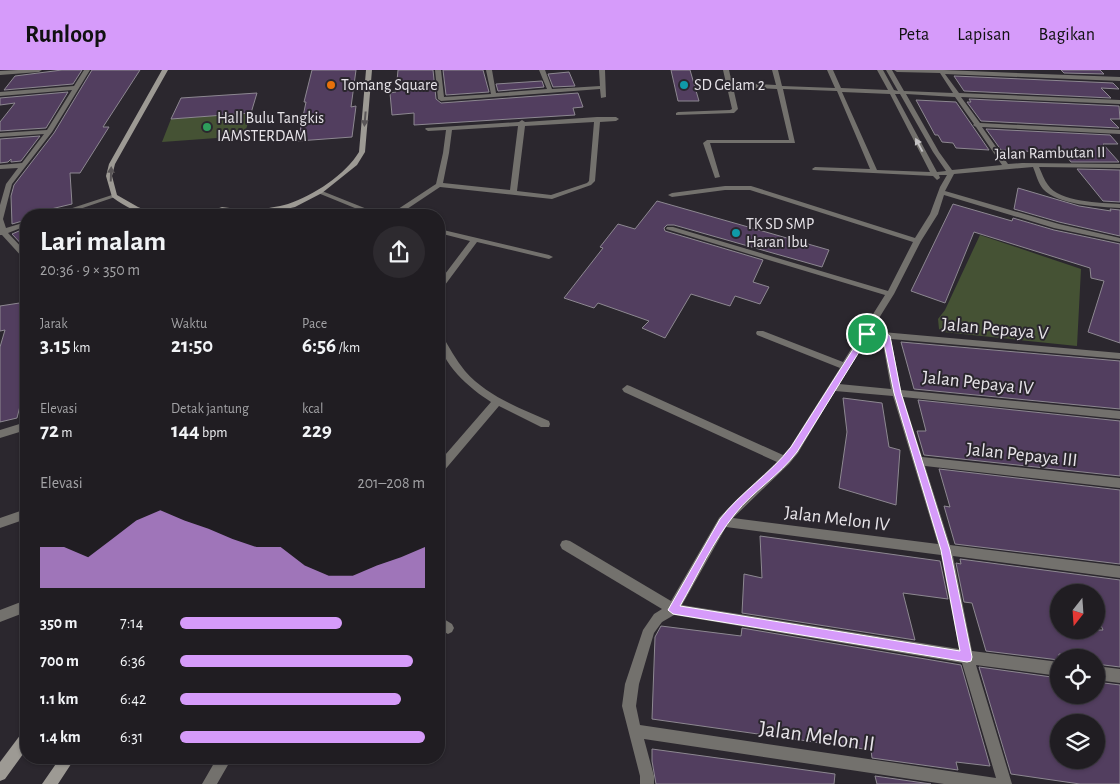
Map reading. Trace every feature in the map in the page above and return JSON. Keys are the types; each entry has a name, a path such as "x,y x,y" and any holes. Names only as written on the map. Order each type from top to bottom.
{"street":[{"path":"0,73 39,70"},
{"path":"20,250 1,233 1,205 9,184 49,132 87,70"},
{"path":"135,209 114,196 109,176 112,164 165,70"},
{"path":"276,209 292,205 320,192 355,164 362,152 370,70"},
{"path":"438,70 441,99 603,87"},
{"path":"489,70 494,95"},
{"path":"542,70 550,91"},
{"path":"602,70 603,97"},
{"path":"678,114 730,114 735,109 726,70"},
{"path":"717,176 706,143 709,141 793,142 775,70"},
{"path":"830,70 838,92 875,172"},
{"path":"880,70 942,190 1057,226 1120,240"},
{"path":"647,784 647,776 629,706 636,669 649,630 658,618 673,610 723,522 733,509 785,461 794,450 890,294 917,241 934,214 942,190 951,173 936,152 889,70"},
{"path":"897,70 1120,79"},
{"path":"941,71 976,125 1006,166"},
{"path":"729,87 1074,102 1120,102"},
{"path":"0,94 76,88"},
{"path":"1074,102 1120,106"},
{"path":"428,129 616,118"},
{"path":"402,209 439,185 552,197 591,182 597,119"},
{"path":"513,193 522,122"},
{"path":"976,125 1120,132"},
{"path":"439,185 449,128"},
{"path":"0,135 49,132"},
{"path":"0,167 25,165"},
{"path":"1035,165 1048,190 1058,195 1098,204 1120,206"},
{"name":"Jalan Rambutan II","path":"815,169 933,174 1006,166 1120,166"},
{"path":"672,195 725,188 750,188 917,241"},
{"path":"320,192 363,209"},
{"path":"74,209 114,196"},
{"path":"1,233 20,226"},
{"path":"670,229 890,294"},
{"path":"445,232 549,257"},
{"path":"445,279 475,240"},
{"path":"760,333 846,367"},
{"name":"Jalan Pepaya V","path":"867,334 1120,356"},
{"path":"886,336 898,393 946,550 967,657 1005,784"},
{"path":"445,348 452,360 473,384 498,401 545,424"},
{"name":"Jalan Pepaya IV","path":"833,387 1120,415"},
{"path":"627,389 785,461"},
{"path":"445,462 498,401"},
{"path":"0,434 20,428"},
{"name":"Jalan Pepaya III","path":"920,462 1120,483"},
{"path":"0,523 20,516"},
{"name":"Jalan Melon IV","path":"723,522 1120,572"},
{"path":"566,545 673,610 967,657 1050,667"},
{"path":"0,616 20,608"},
{"path":"1105,674 1120,676"},
{"name":"Jalan Melon II","path":"635,731 993,784"},
{"path":"0,774 20,747"},
{"path":"48,784 63,764"},
{"path":"209,784 221,764"}],"green space":[{"name":"Hall Bulu Tangkis IAMSTERDAM","path":"251,113 244,136 162,142 171,119"},
{"path":"980,235 1081,269 1077,346 943,332 939,329 938,319 945,310"}],"building":[{"path":"62,70 82,70 73,84 4,90 15,76"},
{"path":"92,70 140,70 103,127 109,127 80,173 70,173 72,204 51,209 20,209 20,222 12,224 11,196 14,185 54,133"},
{"path":"312,70 356,70 351,107 356,106 352,137 298,141 306,102 304,102"},
{"path":"398,70 433,70 436,99 441,103 578,93 583,107 573,108 575,115 414,125 414,113 392,115 390,93 396,92"},
{"path":"443,70 483,70 489,92 446,95"},
{"name":"SD Gelam 2","path":"671,70 690,70 699,101 678,101"},
{"path":"1061,70 1100,70 1104,74 1064,73"},
{"path":"569,72 575,86 553,87 548,74"},
{"path":"954,76 1113,83 1119,89 1101,88 1111,98 964,91"},
{"path":"542,81 544,87 498,91 496,84"},
{"path":"68,92 46,128 0,131 0,122 15,103 0,105 0,98"},
{"path":"257,93 251,113 171,119 181,98"},
{"path":"969,99 1119,106 1120,119 1110,119 1119,128 981,121 967,102 971,102"},
{"path":"916,100 956,102 989,150 956,148 953,143 942,142 938,135 935,135"},
{"path":"986,129 1110,135 1118,144 1103,144 1119,162 1071,162 1064,153 1001,150"},
{"path":"40,136 21,161 11,162 11,159 8,162 0,163 0,139"},
{"path":"1077,169 1120,170 1120,202 1103,201"},
{"path":"1018,188 1079,206 1111,211 1110,209 1120,210 1120,236 1014,209"},
{"path":"657,201 829,250 822,267 674,225 667,225 664,228 665,231 763,260 753,282 769,287 760,304 735,296 730,306 691,294 665,338 642,328 649,321 598,303 594,308 564,298 603,248 600,247 618,224 635,229"},
{"path":"953,204 1012,221 1013,218 1054,230 1120,244 1120,343 1088,332 1104,281 1091,278 1090,268 974,232 945,303 911,291"},
{"path":"20,231 20,243 12,234"},
{"path":"20,303 20,406 17,418 0,422 0,347 5,330 0,331 0,306"},
{"path":"901,342 1120,361 1120,409 914,389"},
{"path":"843,398 882,403 889,447 900,450 896,505 839,488 847,432"},
{"path":"918,400 1120,421 1120,476 924,455 917,431 926,431"},
{"path":"939,469 1120,490 1120,564 955,544 944,506 950,507"},
{"path":"760,536 940,561 948,599 903,593 915,640 742,613 744,574 762,578"},
{"path":"960,559 1120,580 1120,667 1105,665 1105,649 1050,649 1050,659 986,651 972,603 964,602 956,563 961,564"},
{"path":"661,626 741,636 742,628 961,665 990,766 956,762 958,770 872,758 871,750 652,719 655,637"},
{"path":"979,667 1050,677 1050,704 1105,704 1105,683 1120,685 1120,784 1080,784 1011,774"},
{"path":"652,749 835,774 834,784 656,784"},
{"path":"875,776 931,784 877,784"}],"place":[{"name":"Tomang Square","path":"331,85"},
{"name":"SD Gelam 2","path":"684,85"},
{"name":"Hall Bulu Tangkis IAMSTERDAM","path":"207,127"},
{"name":"TK SD SMP Haran Ibu","path":"736,233"}],"route":[{"path":"867,334 886,336 898,393 946,550 967,657 673,610 723,522 733,509 783,465 867,334"}]}
